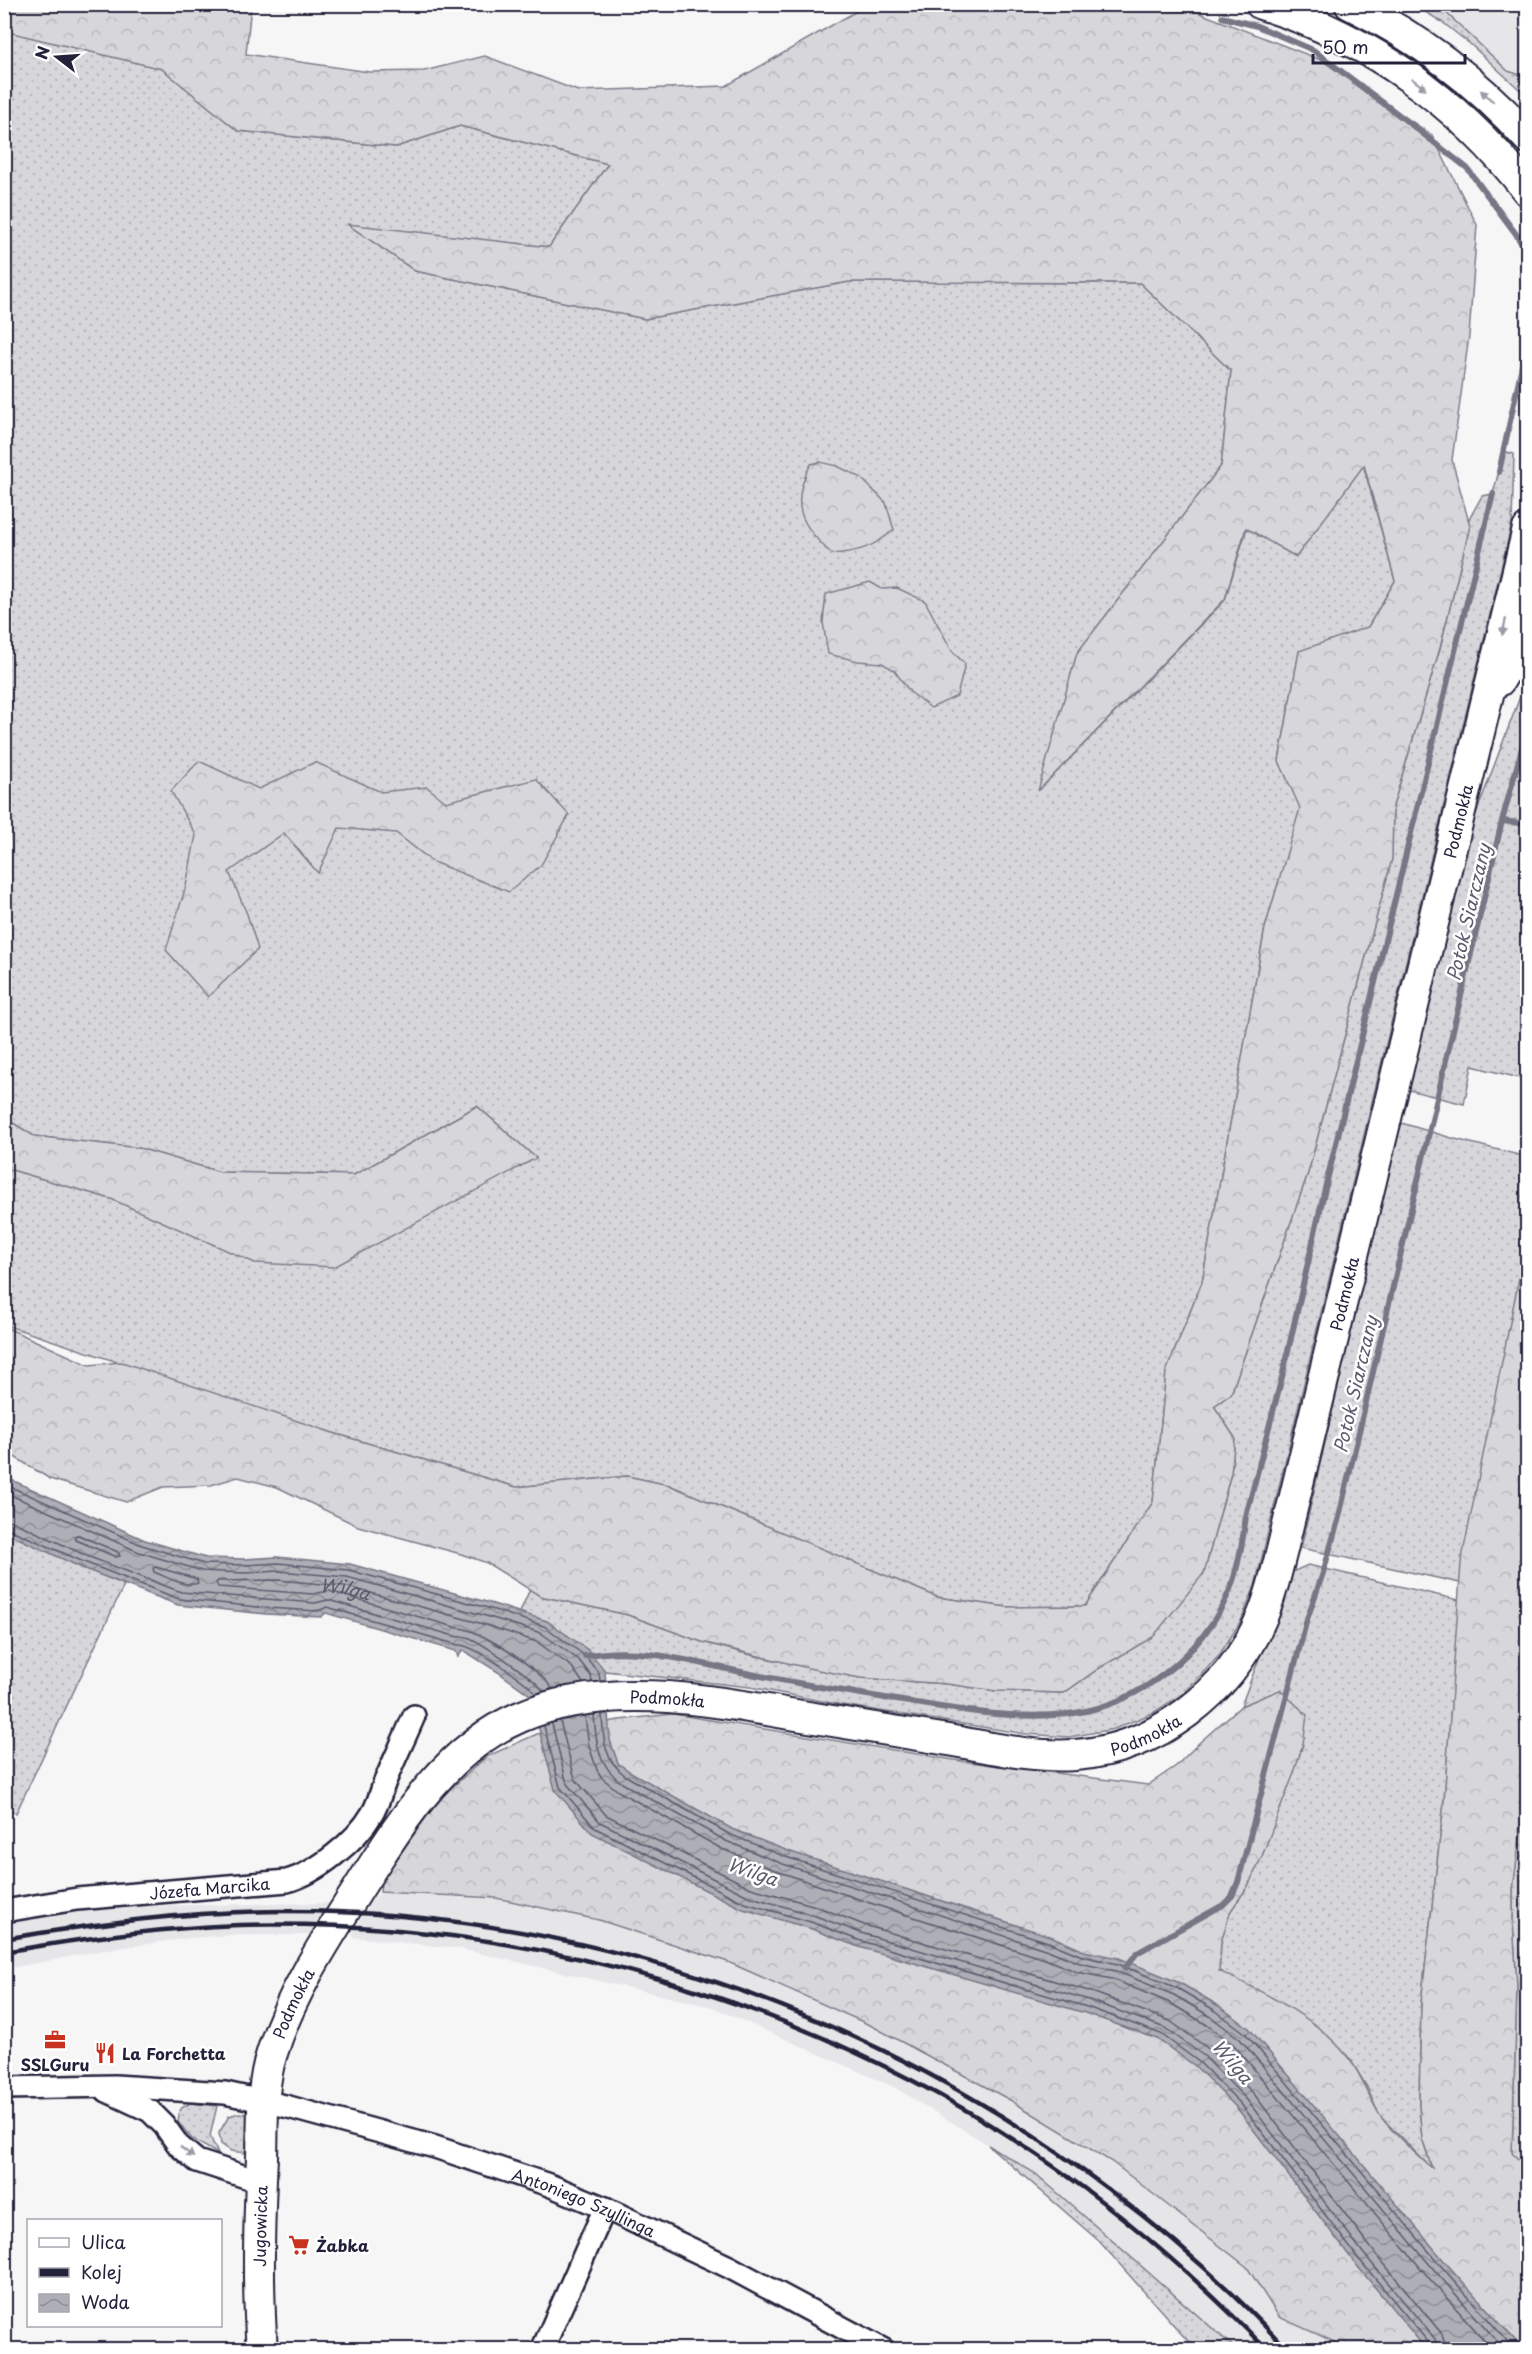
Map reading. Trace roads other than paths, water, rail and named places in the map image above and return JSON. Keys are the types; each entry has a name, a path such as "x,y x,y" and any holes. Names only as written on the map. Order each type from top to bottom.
{"street":[{"path":"1261,4 1336,32 1413,79 1478,133 1527,191"},
{"path":"1350,4 1403,33 1453,68 1495,104 1527,138"},
{"name":"Podmokła","path":"264,2103 270,2057 292,2004 349,1904 391,1840 435,1780 454,1761 474,1745 517,1718 561,1704 629,1696 708,1700 1013,1751 1078,1755 1127,1743 1170,1725 1203,1700 1237,1663 1261,1620 1273,1584 1527,530"},
{"name":"Podmokła","path":"1487,702 1511,661 1527,640"},
{"path":"391,1840 366,1824 414,1716"},
{"name":"Józefa Marcika","path":"4,1911 77,1899 298,1878 309,1874 329,1859 366,1824"},
{"path":"4,2088 89,2086 185,2090 225,2093 264,2103"},
{"path":"89,2086 115,2093 150,2111 164,2125 179,2146 197,2160 261,2182"},
{"path":"164,2125 167,2110 185,2090"},
{"name":"Jugowicka","path":"262,2349 259,2309 264,2103"},
{"name":"Antoniego Szyllinga","path":"264,2103 285,2106 435,2147 549,2185 605,2208 729,2267 884,2349"},
{"path":"542,2349 605,2208"}],"water":[{"name":"Wilga","path":"5,1477 145,1540 206,1558 277,1557 350,1564 547,1621 588,1650 605,1671 610,1740 618,1763 629,1771 732,1829 788,1851 1053,1937 1084,1951 1119,1958 1180,1983 1219,2006 1249,2028 1446,2263 1523,2349 1426,2349 1354,2262 1237,2108 1195,2066 1157,2039 1085,2013 856,1946 809,1928 743,1909 592,1833 555,1790 530,1695 463,1650 458,1657 456,1651 326,1613 321,1617 178,1605 82,1568 5,1532"}],"waterway":[{"path":"1222,17 1257,26 1313,50 1399,115 1467,168 1516,234 1528,255"},
{"path":"1499,472 1528,338"},
{"path":"585,1656 605,1653 645,1653 945,1708 1032,1716 1075,1713 1123,1698 1167,1672 1203,1635 1218,1614 1229,1592 1238,1564 1246,1516 1283,1373 1323,1197 1493,494"},
{"name":"Potok Siarczany","path":"1125,1968 1137,1953 1223,1905 1232,1896 1238,1882 1307,1619 1339,1517 1502,821 1528,726"},
{"path":"1502,821 1528,824"}],"railway":[{"path":"4,1939 109,1923 215,1913 286,1911 396,1916 506,1929 614,1952 720,1983 822,2023 922,2070 1017,2126 1108,2189 1155,2226 1224,2285 1287,2350"},
{"path":"4,1952 150,1931 239,1925 345,1926 450,1936 555,1953 658,1979 758,2012 856,2053 950,2101 1040,2157 1101,2201 1214,2297 1267,2350"}],"place":[{"name":"SSLGuru","path":"55,2040"},
{"name":"La Forchetta","path":"105,2053"},
{"name":"Żabka","path":"299,2245"}]}
